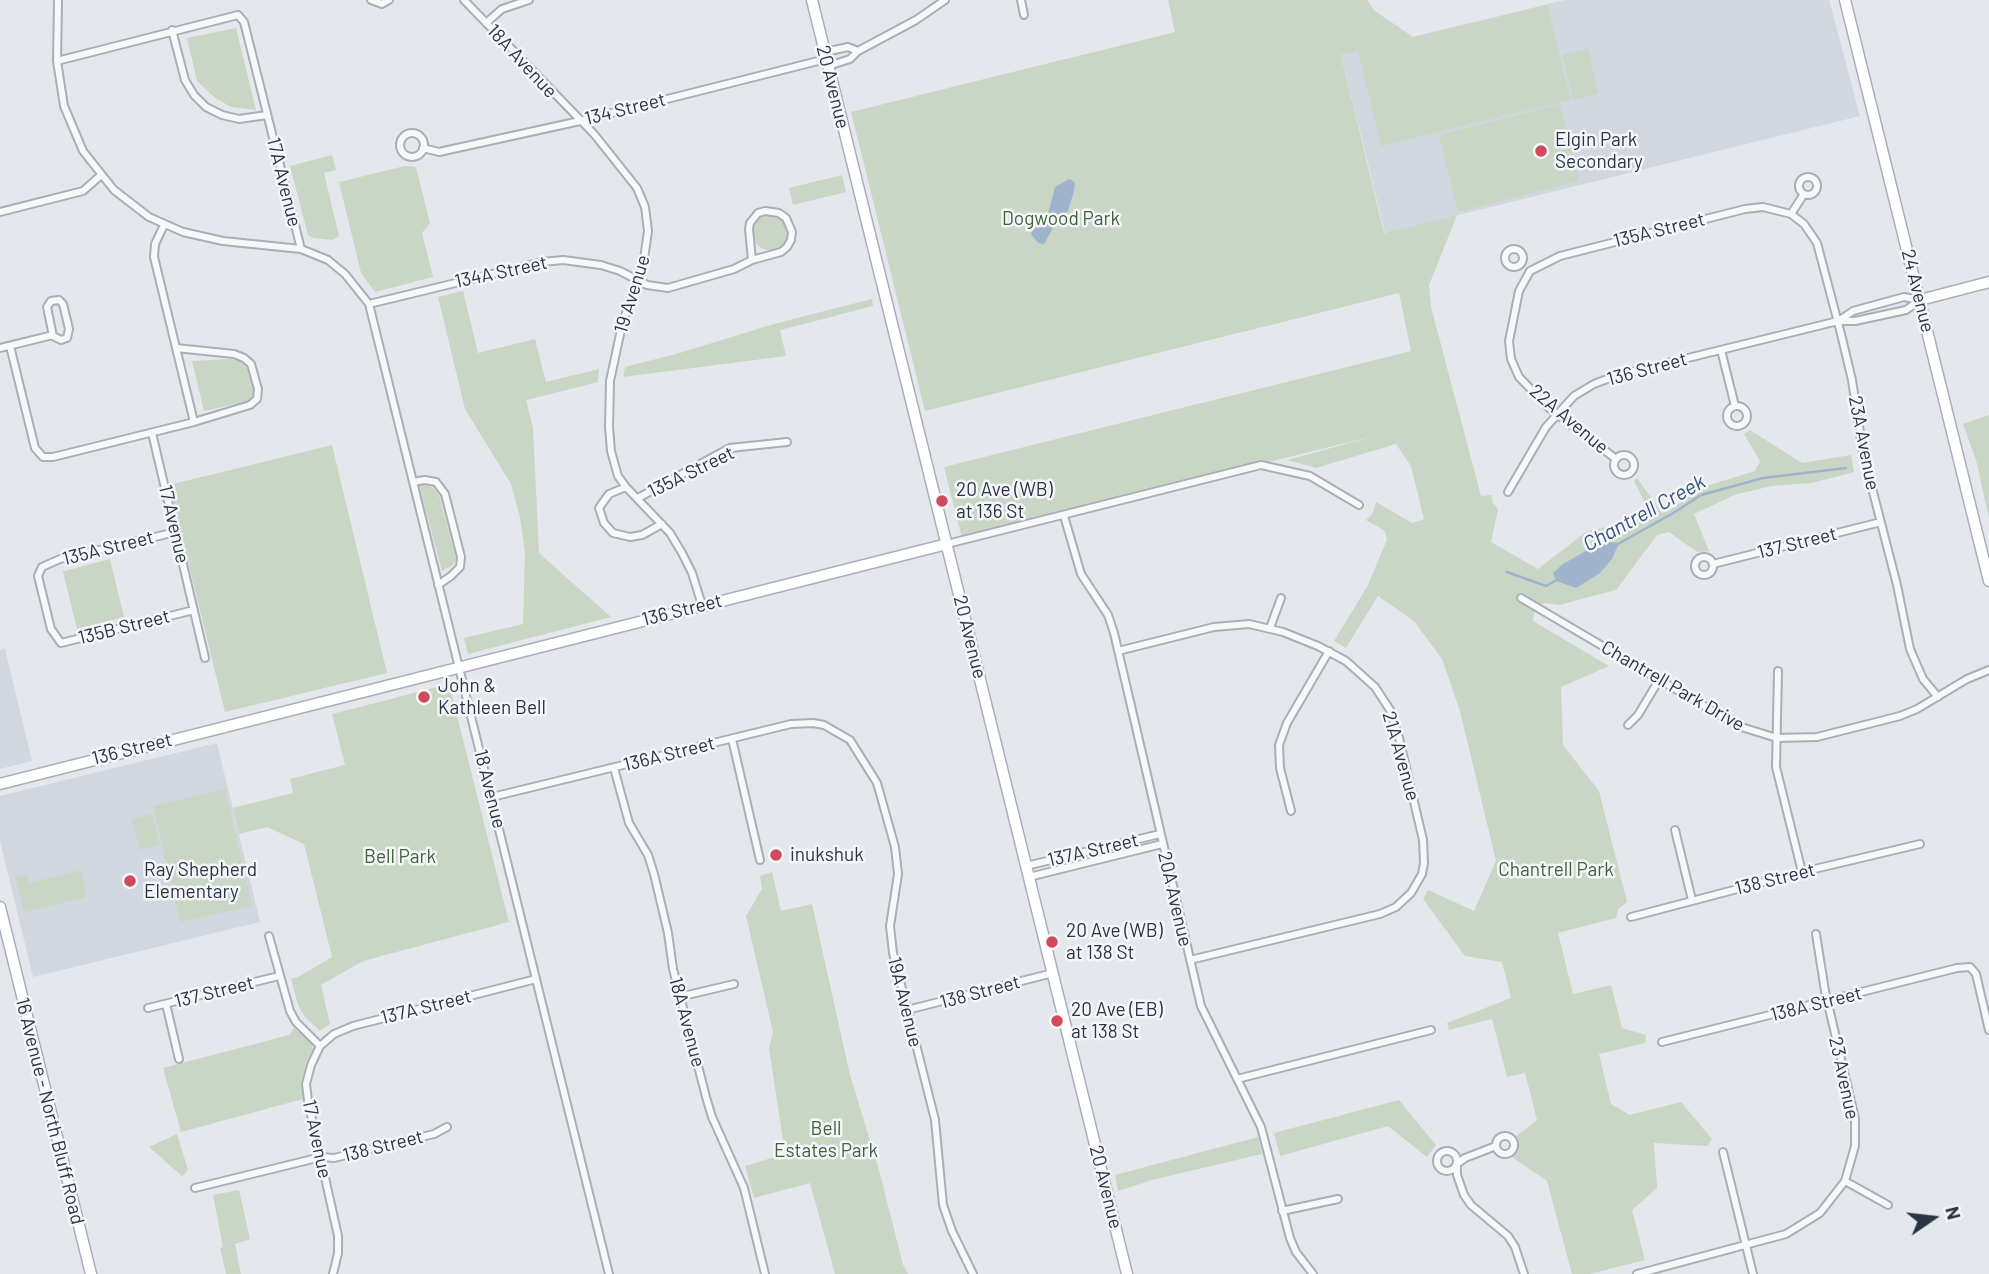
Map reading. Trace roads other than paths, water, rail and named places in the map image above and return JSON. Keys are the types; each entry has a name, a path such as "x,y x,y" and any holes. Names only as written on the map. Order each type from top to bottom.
{"street":[{"path":"58,0 59,86 71,128 100,176 131,205 164,225 203,238 300,249 328,260 345,274 369,304"},
{"path":"371,0 382,4 389,0"},
{"name":"18A Avenue","path":"464,0 580,121"},
{"path":"486,23 502,9 529,0"},
{"name":"20 Avenue","path":"812,0 1127,1274"},
{"name":"134 Street","path":"424,148 439,152 580,121 826,59 850,59 858,51 916,20 945,0"},
{"path":"1021,0 1024,15"},
{"name":"24 Avenue","path":"1845,0 1989,582"},
{"name":"17A Avenue","path":"57,61 238,15 244,22 300,249"},
{"name":"17A Avenue","path":"172,30 185,79 194,95 206,107 239,119 267,115"},
{"name":"134 Street","path":"826,59 848,47 858,51"},
{"name":"19 Avenue","path":"580,121 637,188 645,207 648,231 645,259 618,341 609,403 611,451 618,476 662,524 682,553 692,573 702,605"},
{"path":"0,212 83,191 100,176"},
{"path":"1791,214 1804,194"},
{"name":"135A Street","path":"1530,271 1560,256 1745,209 1763,207 1791,214"},
{"name":"134A Street","path":"369,304 542,262 573,261 601,265 638,281 668,288 781,252 791,240 790,225 779,213 758,213 750,223 752,260"},
{"name":"23A Avenue","path":"1791,214 1804,224 1817,243 1852,380 1863,453 1910,649 1923,679 1938,697"},
{"path":"164,225 155,244 154,257 194,422"},
{"path":"1521,263 1530,271"},
{"name":"22A Avenue","path":"1530,271 1519,291 1509,341 1511,359 1519,377 1557,414 1616,459"},
{"name":"136 Street","path":"1508,492 1546,427 1557,414 1574,396 1604,380 1838,321 1855,321 1906,310 1920,300 1989,282"},
{"name":"136 Street","path":"1838,321 1853,311 1904,296 1920,300"},
{"path":"0,348 53,335 61,340 66,338 69,332 63,304 57,299 51,300 47,307 53,335"},
{"name":"18 Avenue","path":"369,304 608,1274"},
{"path":"10,346 35,448 43,457 53,457 194,422 250,405 257,399 255,376 251,364 244,358 234,354 176,348"},
{"path":"1721,350 1735,406"},
{"name":"17 Avenue","path":"152,433 205,658"},
{"name":"135A Street","path":"638,498 730,448 787,442"},
{"name":"136 Street","path":"0,784 1261,465 1310,476 1359,505"},
{"path":"413,482 436,482 445,494 461,557 460,567 438,585"},
{"path":"626,486 609,494 599,508 604,523 613,533 630,537 642,535 662,524"},
{"name":"20A Avenue","path":"1064,516 1076,562 1108,615 1204,1014 1261,1127 1282,1211 1296,1252 1313,1274"},
{"name":"137 Street","path":"1713,564 1881,522"},
{"name":"135A Street","path":"56,638 51,629 38,576 41,567 60,559 176,532"},
{"path":"1270,628 1281,598"},
{"name":"Chantrell Park Drive","path":"1521,598 1738,726 1777,738 1817,737 1900,716 1938,697 1967,678 1989,670"},
{"name":"135B Street","path":"56,638 61,643 194,610"},
{"path":"1118,652 1226,625 1249,624 1270,628 1329,651 1287,723 1279,745 1280,768 1291,811"},
{"name":"21A Avenue","path":"1190,960 1380,914 1396,907 1412,893 1417,884 1424,863 1423,840 1390,710 1367,678 1329,651"},
{"path":"1779,671 1776,767 1802,872"},
{"path":"1628,725 1638,715 1659,680"},
{"name":"136A Street","path":"492,797 802,723 824,725 844,735"},
{"name":"19A Avenue","path":"844,735 859,752 877,783 895,847 898,874 890,939 935,1120 943,1205 952,1231 973,1274"},
{"path":"732,738 760,860"},
{"name":"18A Avenue","path":"614,768 629,822 648,855 654,874 679,997 712,1117 744,1188 765,1274"},
{"path":"1675,830 1692,900"},
{"name":"137A Street","path":"1028,872 1104,847 1160,834"},
{"name":"137A Street","path":"1028,872 1107,858 1162,844"},
{"name":"138 Street","path":"1631,917 1920,844"},
{"path":"1104,847 1107,858"},
{"name":"16 Avenue - North Bluff Road","path":"0,907 3,931 91,1274"},
{"name":"23 Avenue","path":"1816,934 1827,1001 1854,1119 1855,1146 1845,1181"},
{"path":"269,936 290,1011 296,1022 320,1046"},
{"name":"138A Street","path":"1662,1042 1970,967 1976,974 1989,1030"},
{"name":"138 Street","path":"907,1010 1053,973"},
{"name":"137 Street","path":"148,1009 279,976"},
{"name":"137A Street","path":"320,1046 334,1034 353,1026 536,979"},
{"path":"679,997 734,984"},
{"path":"166,1004 179,1059"},
{"path":"1237,1079 1432,1030"},
{"name":"17 Avenue","path":"320,1046 306,1084 338,1236 338,1253 332,1274"},
{"name":"138 Street","path":"195,1188 321,1157 334,1158 434,1134 447,1127"},
{"path":"1496,1146 1465,1157 1457,1164 1457,1175 1464,1195 1479,1213 1508,1236 1515,1247 1524,1274"},
{"path":"1723,1152 1753,1274"},
{"path":"1637,1274 1779,1237 1810,1222 1830,1203 1845,1181 1888,1205"},
{"path":"1282,1211 1338,1199"}],"water":[{"path":"1069,179 1075,182 1068,211 1058,219 1044,244 1038,243 1031,234 1033,229 1047,218 1055,187"},
{"path":"1619,543 1612,559 1600,573 1576,588 1556,581 1553,573 1563,564 1596,545"}],"waterway":[{"name":"Chantrell Creek","path":"1618,544 1701,495 1763,478 1846,468"},
{"name":"Chantrell Creek","path":"1507,572 1546,586 1558,579"}],"place":[{"name":"Elgin Park Secondary","path":"1541,151"},
{"name":"20 Ave (WB) at 136 St","path":"942,501"},
{"name":"John & Kathleen Bell","path":"424,697"},
{"name":"inukshuk","path":"776,855"},
{"name":"Ray Shepherd Elementary","path":"130,881"},
{"name":"20 Ave (WB) at 138 St","path":"1052,942"},
{"name":"20 Ave (EB) at 138 St","path":"1057,1021"}],"park label":[{"name":"Dogwood Park","path":"1061,219"},
{"name":"Bell Park","path":"400,857"},
{"name":"Chantrell Park","path":"1556,870"},
{"name":"Bell Estates Park","path":"826,1140"}]}
